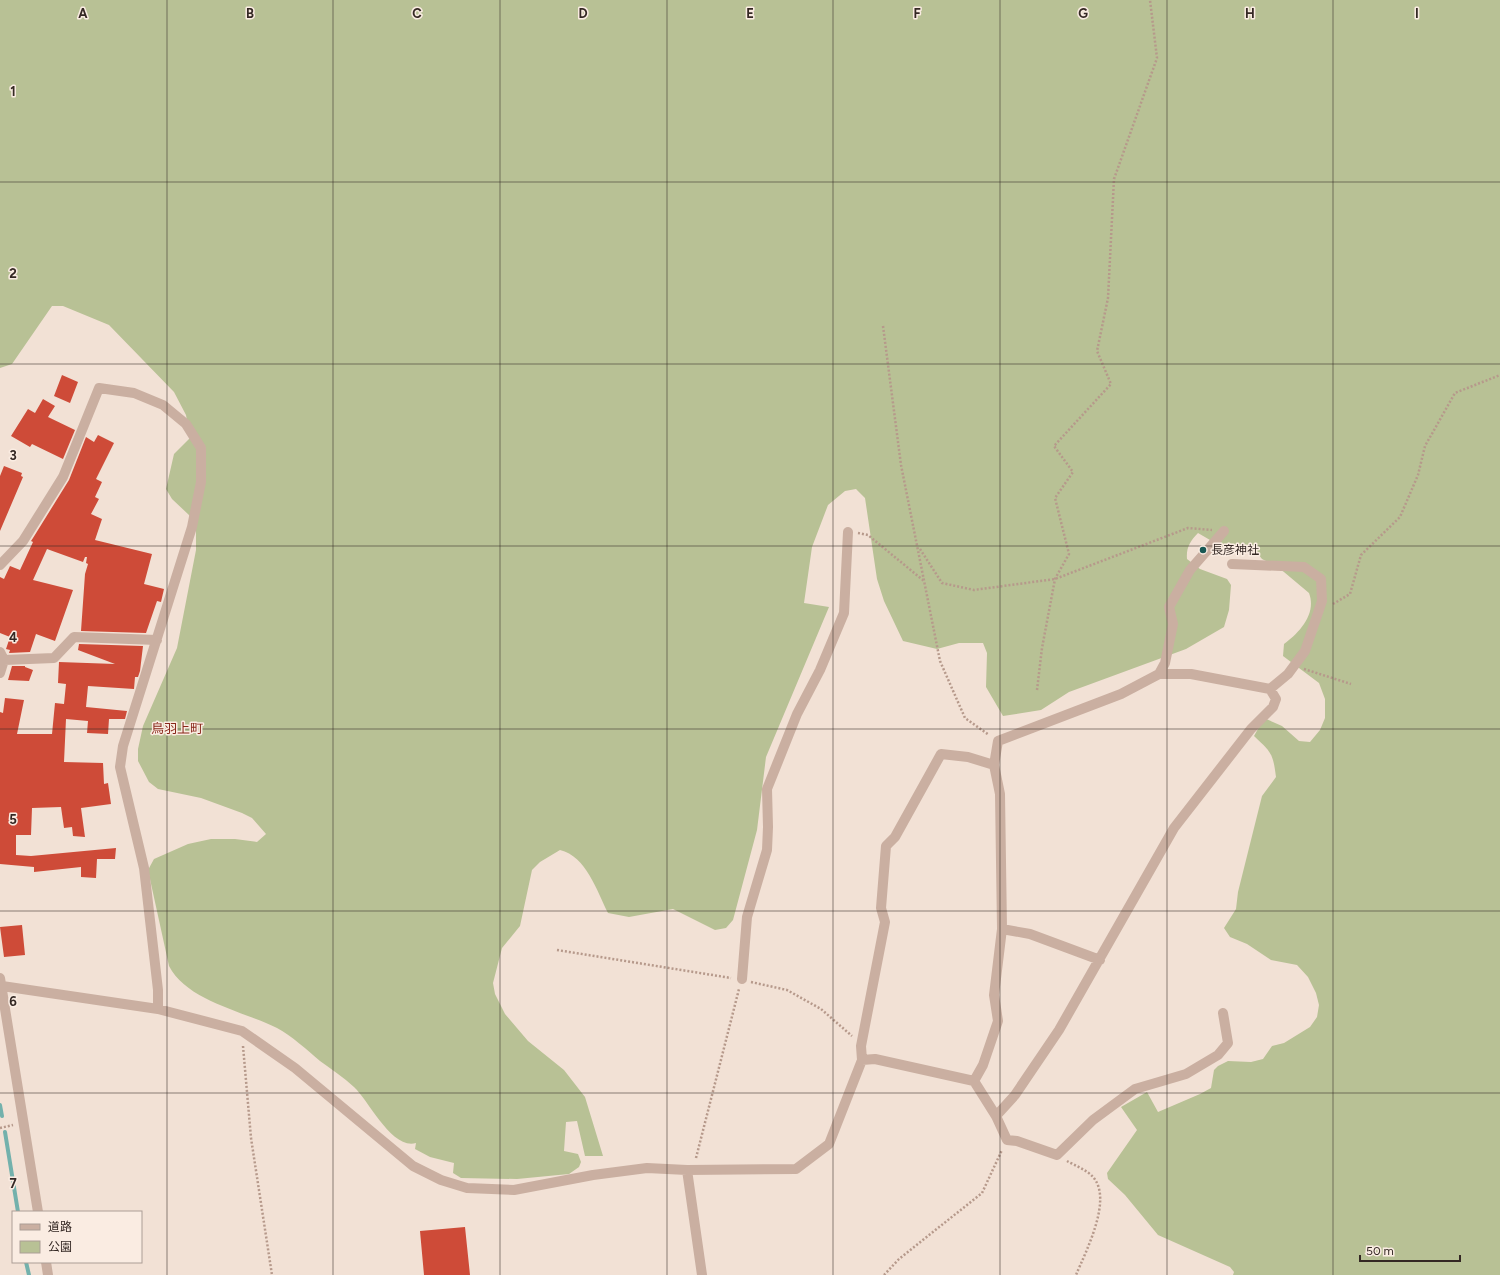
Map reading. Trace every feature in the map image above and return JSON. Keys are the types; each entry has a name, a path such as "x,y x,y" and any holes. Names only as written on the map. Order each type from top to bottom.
{"street":[{"path":"0,564 23,541 63,477 99,388 134,393 163,405 186,424 201,448 201,482 192,527 123,746 120,768 144,868 158,990 158,1009"},
{"path":"1160,674 1165,663 1173,624 1169,607 1190,570 1224,531"},
{"path":"742,979 747,917 767,850 767,789 797,714 820,670 844,613 848,532"},
{"path":"1232,564 1304,567 1321,579 1322,601 1305,651 1288,674 1270,689"},
{"path":"0,672 2,656 54,658 74,637 157,640"},
{"path":"974,1080 983,1065 998,1021 994,995 1002,929 1000,794 994,765 998,741 1121,694 1160,674 1191,674 1270,689 1276,699 1273,706 1251,729 1174,828 1059,1030 1015,1095 996,1116"},
{"path":"38,1211 1,982 158,1009 242,1031 295,1068 413,1166 441,1180 467,1188 514,1190 593,1175 647,1168 687,1170 796,1169 829,1144 862,1060 861,1046 885,922 881,908 886,846 895,836 942,754 968,757 994,765"},
{"path":"1002,929 1030,934 1100,960"},
{"path":"862,1060 875,1060 974,1080 996,1116 1007,1140 1017,1141 1057,1155 1093,1120 1134,1090 1186,1074 1218,1055 1228,1043 1223,1013"},
{"path":"687,1170 702,1275"},
{"path":"46,1263 48,1275"}],"path":[{"path":"1037,690 1042,648 1055,579 1070,554 1055,498 1073,472 1054,446 1110,384 1097,351 1108,298 1114,179 1157,58 1150,0"},
{"path":"882,326 902,464 940,661 965,718 998,741"},
{"path":"1317,613 1350,594 1361,555 1400,517 1418,475 1425,446 1455,393 1500,375"},
{"path":"919,547 942,583 974,590 1055,579 1188,528 1224,531"},
{"path":"848,532 868,535 924,582"},
{"path":"1294,666 1351,684"},
{"path":"557,950 742,979 787,990 820,1009 844,1027 861,1046"},
{"path":"687,1170 697,1157 742,979"},
{"path":"242,1031 251,1138 272,1275"},
{"path":"884,1275 899,1260 982,1193 1007,1140"},
{"path":"1057,1155 1092,1176 1100,1188 1099,1208 1095,1227 1076,1275"}],"green space":[{"path":"0,0 1500,0 1500,1275 1233,1275 1234,1272 1230,1267 1158,1235 1125,1195 1108,1179 1107,1173 1137,1130 1121,1107 1147,1092 1158,1112 1200,1094 1211,1088 1214,1070 1218,1066 1228,1061 1251,1062 1263,1059 1272,1046 1284,1043 1310,1027 1317,1017 1319,1005 1316,993 1308,977 1297,965 1271,960 1247,944 1230,937 1224,928 1236,909 1238,892 1262,796 1276,777 1274,763 1268,750 1254,736 1264,718 1282,726 1299,741 1310,742 1320,730 1325,718 1325,699 1319,683 1283,656 1284,644 1301,629 1309,615 1311,601 1309,593 1278,567 1262,559 1255,550 1222,547 1198,533 1189,545 1187,559 1200,569 1227,579 1231,585 1229,610 1224,627 1186,649 1069,692 1041,710 1003,716 986,687 987,653 983,643 959,643 937,649 903,641 884,601 877,579 865,498 856,489 845,491 828,505 812,547 804,603 829,607 766,757 757,830 733,920 726,928 715,930 673,909 629,917 608,913 595,885 584,867 577,859 560,850 540,862 532,870 520,926 502,948 493,983 495,994 505,1014 528,1041 564,1070 585,1097 603,1156 585,1156 577,1121 566,1122 564,1151 578,1154 581,1162 579,1167 569,1174 517,1179 461,1178 453,1173 454,1163 430,1157 415,1149 416,1143 407,1143 398,1139 382,1123 354,1087 288,1035 277,1028 202,997 177,978 169,966 148,870 154,859 188,844 211,839 235,839 257,842 266,834 252,818 242,813 201,798 158,789 149,782 138,761 138,749 143,726 177,648 196,550 196,526 189,515 172,499 166,489 174,454 190,438 186,415 174,392 109,325 63,306 52,306 12,364 0,368"}],"building":[{"path":"62,375 78,382 70,403 54,396"},
{"path":"43,399 55,406 48,417 75,430 63,459 32,444 30,447 11,436 28,409 35,413"},
{"path":"98,435 114,443 96,479 102,482 95,497 99,499 91,514 102,519 95,540 152,554 144,584 164,589 161,602 157,601 146,633 81,631 85,574 88,564 86,563 87,557 85,557 83,562 47,549 33,580 73,590 55,641 36,634 30,652 9,653 10,650 6,649 10,637 0,633 0,577 4,579 10,566 20,570 33,542 31,541 69,480 86,437 94,442"},
{"path":"4,466 22,473 21,476 23,477 0,531 0,476"},
{"path":"79,644 143,646 140,671 138,677 135,677 134,689 88,686 86,707 127,711 125,719 109,719 108,734 87,733 88,721 66,719 64,762 103,763 104,784 108,783 111,804 81,808 85,837 73,836 72,827 64,828 61,807 32,808 31,835 16,835 16,855 31,856 116,848 115,859 97,859 96,878 81,877 81,867 34,872 34,867 0,864 0,712 3,713 5,698 24,700 17,734 52,734 55,703 64,704 66,684 58,683 59,662 115,664 78,650"},
{"path":"12,666 25,666 33,670 29,681 8,680"},
{"path":"22,925 25,955 4,957 0,927"},
{"path":"465,1227 470,1275 424,1275 420,1231"}],"waterway":[{"path":"0,1105 2,1116"},
{"path":"5,1132 18,1211"},
{"path":"26,1263 29,1275"}],"place":[{"name":"長彦神社","path":"1203,550"}],"district":[{"name":"鳥羽上町","path":"177,728"}]}
